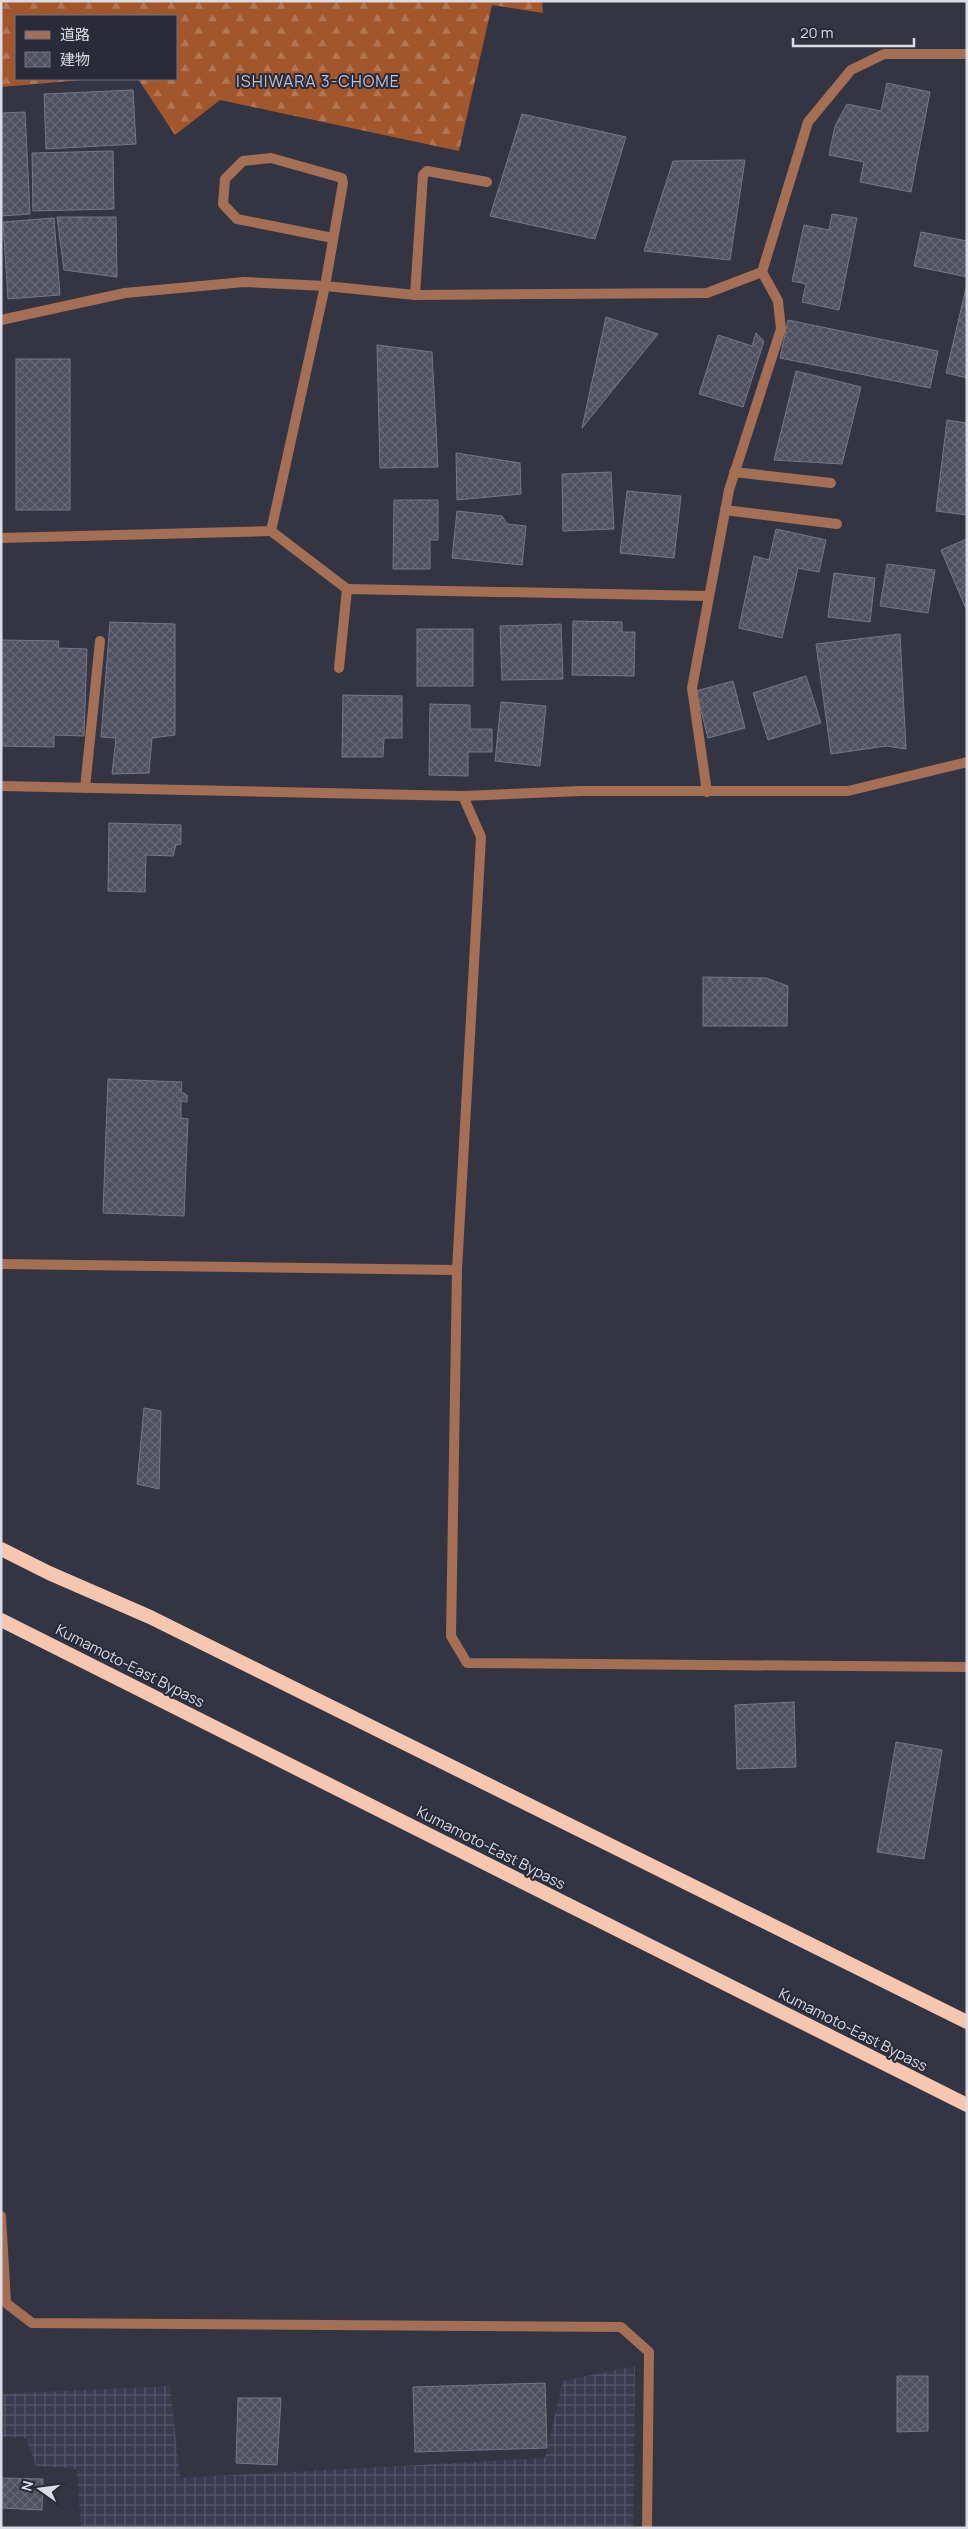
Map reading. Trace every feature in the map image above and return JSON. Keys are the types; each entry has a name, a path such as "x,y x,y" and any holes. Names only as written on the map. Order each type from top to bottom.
{"highway":[{"path":"1,1549 49,1573 150,1617 967,2022"},
{"name":"Kumamoto-East Bypass","path":"1,1620 967,2105"}],"street":[{"path":"707,792 692,688 725,510 734,472 780,329 778,301 762,272 808,122 851,70 884,54 967,54"},
{"path":"271,531 325,286 333,238 342,178 271,158 243,161 224,179 223,204 237,218 333,238"},
{"path":"415,294 423,175 427,171 487,182"},
{"path":"1,320 125,293 244,282 325,286 415,294 707,293 762,272"},
{"path":"734,472 831,483"},
{"path":"725,510 837,524"},
{"path":"1,538 271,531 347,589 709,596"},
{"path":"339,668 347,589"},
{"path":"85,788 100,646"},
{"path":"88,759 97,670"},
{"path":"1,786 463,796 580,791 848,791 967,762"},
{"path":"463,796 482,837 457,1270 451,1636 467,1663 967,1667"},
{"path":"1,1264 457,1270"},
{"path":"1,2216 6,2303 32,2323 621,2327 649,2352 647,2528"}],"shaded area":[{"path":"635,2366 633,2528 81,2528 77,2469 36,2466 26,2438 1,2437 1,2394 170,2386 180,2478 545,2458 563,2381"}],"green space":[{"path":"1,1 542,1 543,13 492,5 459,151 220,100 175,135 139,80 178,80 178,15 15,15 15,80 82,80 1,87"}],"building":[{"path":"887,83 930,92 911,192 860,182 864,162 829,155 835,126 847,104 881,111"},
{"path":"133,90 136,144 46,149 44,94"},
{"path":"25,112 30,214 1,216 1,113"},
{"path":"522,114 626,137 595,239 490,216"},
{"path":"113,151 114,209 33,211 32,153"},
{"path":"745,160 730,260 644,251 673,161"},
{"path":"832,214 857,218 839,310 802,302 806,284 792,281 804,225 829,230"},
{"path":"57,217 116,217 117,277 64,270"},
{"path":"54,218 60,295 8,299 3,222"},
{"path":"921,232 967,241 967,277 914,266"},
{"path":"967,284 967,378 946,373"},
{"path":"606,317 658,334 582,428"},
{"path":"788,320 938,351 930,388 780,358"},
{"path":"756,333 764,341 743,407 699,394 718,335 752,346"},
{"path":"377,345 432,352 438,467 380,468"},
{"path":"16,359 70,359 70,510 16,510"},
{"path":"796,371 861,387 842,464 774,460"},
{"path":"947,420 967,423 967,515 936,511"},
{"path":"456,453 520,463 521,494 457,500"},
{"path":"611,472 614,529 563,531 562,474"},
{"path":"627,491 681,496 674,558 620,553"},
{"path":"394,500 438,500 438,540 430,540 430,569 393,569"},
{"path":"457,511 502,516 507,524 526,526 522,565 452,558"},
{"path":"776,529 826,540 819,572 798,568 782,638 739,628 754,556 769,560"},
{"path":"967,539 967,611 941,550"},
{"path":"887,564 935,570 928,613 880,606"},
{"path":"834,573 875,578 870,622 828,617"},
{"path":"573,621 622,622 622,632 635,632 634,676 572,675"},
{"path":"110,622 175,624 175,735 152,738 149,773 112,774 116,738 101,737"},
{"path":"561,624 563,679 502,680 500,626"},
{"path":"417,629 473,629 473,686 417,686"},
{"path":"900,634 906,749 886,746 831,754 816,644"},
{"path":"1,640 59,641 58,648 87,649 84,736 54,735 54,747 1,746"},
{"path":"806,676 821,723 768,740 753,693"},
{"path":"733,681 745,728 708,738 696,691"},
{"path":"343,695 402,696 402,738 384,738 383,757 342,757"},
{"path":"501,702 546,706 540,766 495,761"},
{"path":"430,704 470,705 470,729 492,729 492,752 468,752 468,776 429,775"},
{"path":"109,823 181,825 181,844 176,845 173,856 146,855 145,892 108,891"},
{"path":"703,977 766,978 788,986 787,1026 703,1026"},
{"path":"108,1079 182,1082 181,1092 187,1095 187,1102 181,1101 181,1118 188,1119 184,1216 103,1213"},
{"path":"144,1408 161,1411 159,1489 137,1484"},
{"path":"794,1702 796,1767 737,1769 735,1705"},
{"path":"896,1742 942,1750 924,1859 877,1852"},
{"path":"897,2376 928,2376 928,2431 897,2432"},
{"path":"545,2383 547,2448 415,2452 413,2387"},
{"path":"238,2398 281,2398 277,2465 236,2463"},
{"path":"2,2478 43,2479 42,2510 1,2508"}],"district":[{"name":"ISHIWARA 3-CHOME","path":"318,81"}]}
